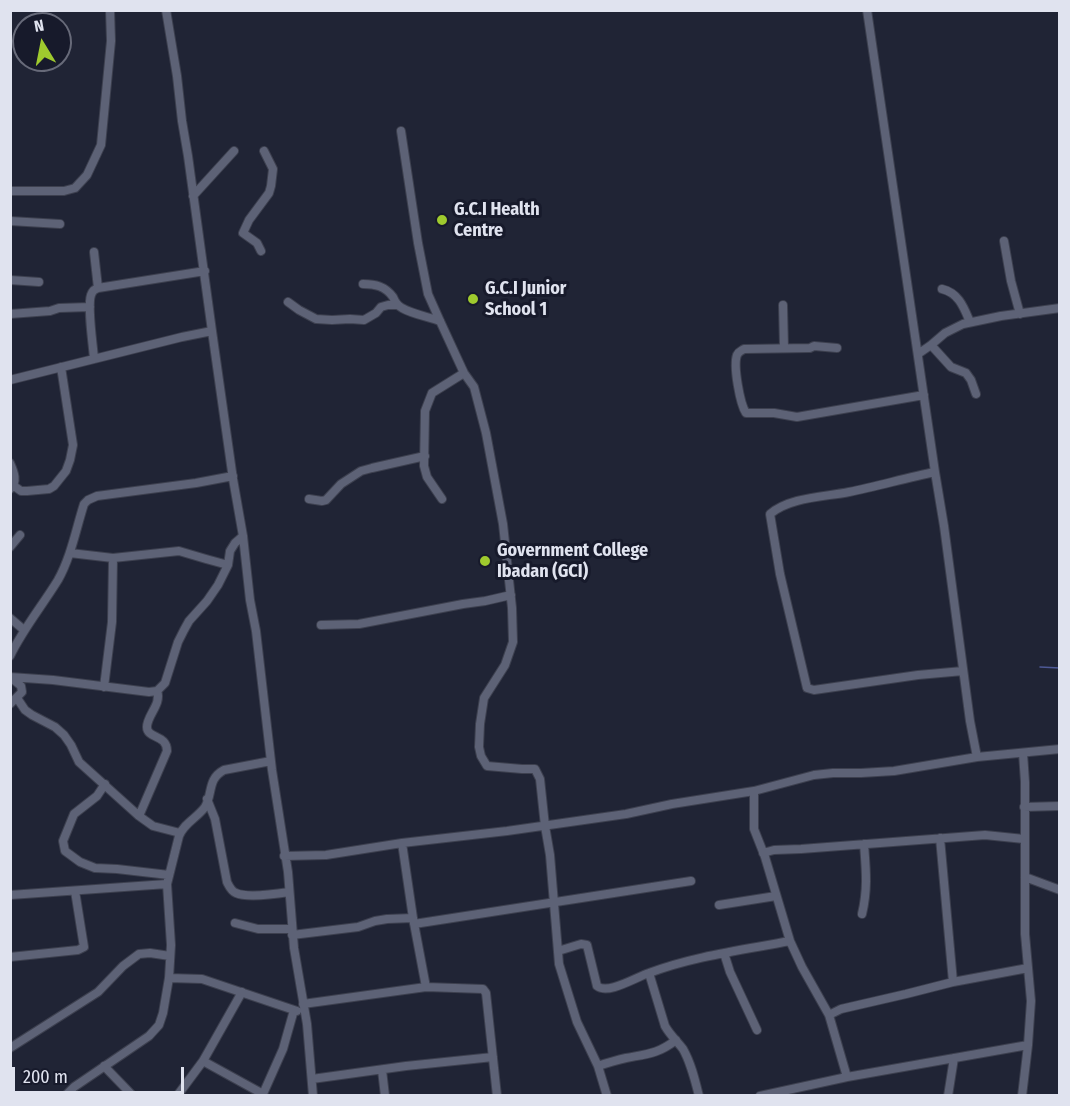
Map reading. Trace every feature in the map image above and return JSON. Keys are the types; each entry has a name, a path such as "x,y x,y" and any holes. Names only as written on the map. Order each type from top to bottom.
{"street":[{"path":"10,192 64,191 75,188 87,175 101,145 111,41 110,10"},
{"path":"166,10 259,651 292,932 305,1013 313,1095"},
{"path":"867,10 977,757"},
{"path":"401,131 428,294 464,372 474,387 486,433 503,524 511,595 513,642 505,665 484,698 480,724 481,756 487,766 535,769 540,779 560,964 577,1022 598,1066 607,1095"},
{"path":"193,196 234,151"},
{"path":"261,251 257,243 243,233 249,220 269,193 271,186 273,169 264,151"},
{"path":"10,221 60,224"},
{"path":"1004,241 1020,315"},
{"path":"94,252 98,288"},
{"path":"93,359 90,307 91,294 98,288 205,271"},
{"path":"10,280 39,282"},
{"path":"363,284 384,288 397,305 404,310 440,321"},
{"path":"942,289 954,294 970,322"},
{"path":"288,302 316,319 332,320 364,320 381,307 397,305"},
{"path":"783,305 784,348"},
{"path":"10,314 90,307"},
{"path":"918,354 945,333 963,324 1059,308"},
{"path":"10,380 212,331"},
{"path":"931,345 951,367 966,373 976,394"},
{"path":"837,348 814,346 810,348 744,349 736,359 740,400 746,413 774,413 797,417 924,395"},
{"path":"10,463 15,481 12,488 21,491 49,489 66,471 73,445 61,367"},
{"path":"442,499 427,477 424,466 425,411 432,393 464,372"},
{"path":"309,499 326,500 341,484 361,471 425,456"},
{"path":"935,472 850,492 797,501 770,514 771,529 807,688 813,690 963,671"},
{"path":"10,656 18,639 57,581 70,553 87,500 114,493 232,476"},
{"path":"10,547 20,535"},
{"path":"10,677 149,692 158,691 165,683 184,630 219,585 228,565 230,551 243,537"},
{"path":"70,553 113,558 179,550 228,565"},
{"path":"104,687 112,622 113,558"},
{"path":"321,624 359,624 511,595"},
{"path":"10,618 24,630"},
{"path":"10,677 21,686 22,692 14,701 64,735 79,762 153,826 180,833"},
{"path":"139,816 167,751 164,741 147,730 159,698 158,691"},
{"path":"284,856 326,855 626,814 754,791 833,772 894,771 977,757 1059,749"},
{"path":"1022,1095 1031,1001 1025,877 1023,753"},
{"path":"65,1095 149,1036 159,1025 169,978 171,945 167,885 180,833 188,822 206,806 214,778 218,773 271,761"},
{"path":"105,784 97,796 74,814 63,841 65,852 95,868 169,875"},
{"path":"754,791 754,829 790,941 829,1015 847,1077"},
{"path":"207,799 215,819 227,882 231,889 235,893 257,896 289,892"},
{"path":"1024,807 1059,806"},
{"path":"762,849 801,849 985,835 1024,839"},
{"path":"940,838 953,982"},
{"path":"402,843 413,921 426,987"},
{"path":"862,914 867,876 864,844"},
{"path":"1025,877 1059,890"},
{"path":"236,923 258,929 292,932 358,927 387,919 413,921 691,881"},
{"path":"10,896 167,885"},
{"path":"10,957 78,950 84,947 75,891"},
{"path":"719,905 776,896"},
{"path":"558,951 581,944 587,945 597,986 609,989 693,959 790,941"},
{"path":"723,953 757,1030"},
{"path":"10,1047 98,992 123,966 139,954 170,956"},
{"path":"829,1015 841,1009 953,982 1028,968"},
{"path":"649,973 665,1026 684,1051 694,1074 699,1095"},
{"path":"169,978 202,980 305,1013"},
{"path":"303,1004 426,987 483,989 486,993 497,1095"},
{"path":"177,1095 203,1061 242,992"},
{"path":"203,1061 263,1094 283,1049 294,1010"},
{"path":"598,1066 652,1054 676,1040"},
{"path":"760,1095 1028,1045"},
{"path":"312,1079 493,1057"},
{"path":"948,1095 954,1058"},
{"path":"104,1066 133,1095"},
{"path":"382,1070 386,1095"}],"waterway":[{"path":"1040,667 1060,668"}],"place":[{"name":"G.C.I Health Centre","path":"442,220"},
{"name":"G.C.I Junior School 1","path":"473,299"},
{"name":"Government College Ibadan (GCI)","path":"485,561"}]}
